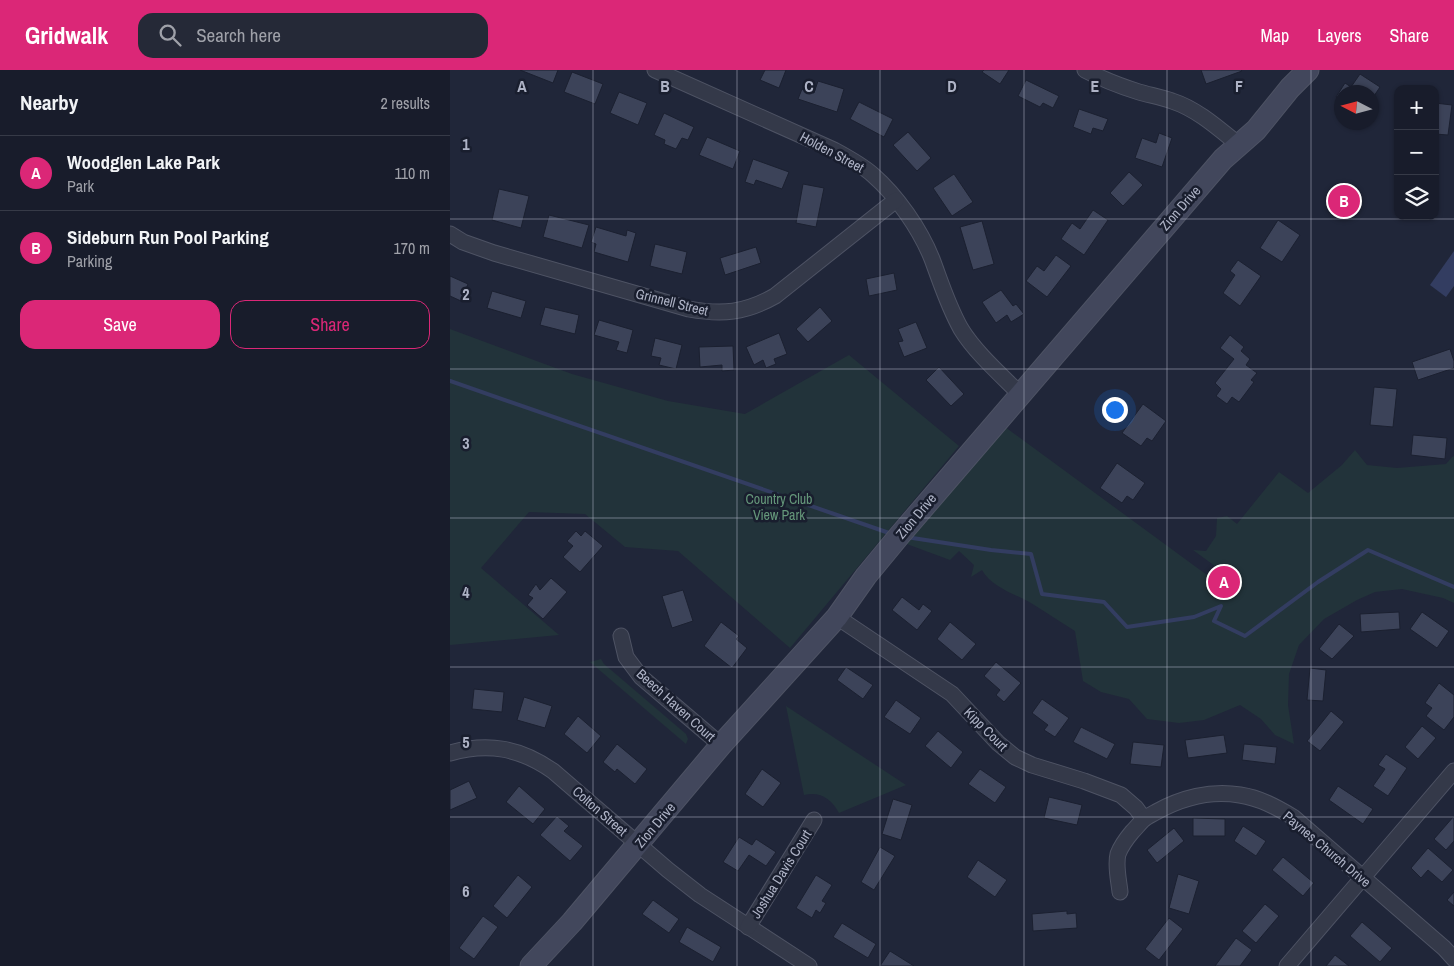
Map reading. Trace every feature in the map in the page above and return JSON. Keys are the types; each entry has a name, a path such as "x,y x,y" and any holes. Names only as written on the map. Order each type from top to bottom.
{"main road":[{"name":"Zion Drive","path":"531,966 639,845 721,745 837,617 871,569 1223,159 1256,130 1290,88 1308,70"}],"street":[{"name":"Holden Street","path":"655,70 834,150 873,174 911,219 931,257 947,302 962,331 981,354 1020,394"},
{"path":"1085,70 1114,83 1139,92 1172,100 1189,108 1215,125 1239,145"},
{"name":"Grinnell Street","path":"450,234 463,242 494,253 689,309 726,312 749,308 775,296 896,200"},
{"name":"Kipp Court","path":"837,617 952,694 998,743 1015,756 1032,765 1121,795 1136,808 1144,819"},
{"name":"Beech Haven Court","path":"621,636 626,657 641,677 721,745"},
{"name":"Colton Street","path":"450,753 464,749 488,747 510,750 540,762 553,770 700,895 809,966"},
{"path":"1287,966 1454,771"},
{"name":"Paynes Church Drive","path":"1120,892 1118,854 1126,839 1144,819 1165,807 1197,796 1240,795 1277,807 1293,817 1444,948 1454,959"},
{"name":"Joshua Davis Court","path":"748,927 814,820"}],"green space":[{"name":"Country Club View Park","path":"450,329 572,374 668,401 745,414 849,355 959,446 790,648 678,551 625,547 585,514 529,512 481,568 559,635 450,645"},
{"path":"1001,424 1211,578 1219,569 1193,550 1206,551 1216,536 1217,518 1227,516 1237,524 1279,472 1308,493 1342,465 1355,450 1367,465 1397,468 1446,464 1454,456 1454,603 1443,598 1402,589 1375,592 1324,619 1299,645 1289,674 1288,705 1294,744 1275,735 1261,719 1240,705 1204,720 1179,723 1147,719 1129,699 1101,692 1083,681 1075,631 1031,603 997,586 982,570 971,577 974,565 959,551 950,560 904,543"},
{"path":"601,659 604,664 686,734 688,739 686,744 590,662"},
{"path":"786,706 906,785 839,813 825,797 815,794 804,795"}],"water":[{"path":"1454,251 1454,286 1446,297 1430,285"}],"building":[{"path":"520,70 558,70 553,83"},
{"path":"765,70 786,70 779,88 760,80"},
{"path":"984,70 1009,70 1000,84 982,72"},
{"path":"1201,70 1241,70 1242,71 1206,84"},
{"path":"572,72 603,84 595,104 564,92"},
{"path":"1360,74 1377,85 1352,85"},
{"path":"1026,80 1059,96 1053,108 1043,103 1040,107 1018,96"},
{"path":"818,81 844,89 837,112 798,99 802,89 814,93"},
{"path":"619,92 647,103 638,125 610,113"},
{"path":"859,102 893,119 884,137 850,119"},
{"path":"1439,103 1452,105 1448,135 1439,134"},
{"path":"1079,109 1108,119 1103,131 1093,128 1091,134 1073,127"},
{"path":"664,113 694,127 688,140 682,138 676,149 664,144 665,140 654,135"},
{"path":"908,132 931,158 917,171 893,145"},
{"path":"1159,133 1172,138 1162,167 1135,158 1142,138 1156,143"},
{"path":"707,137 740,151 733,169 699,155"},
{"path":"753,159 789,172 782,189 756,180 754,185 745,182"},
{"path":"1129,172 1143,185 1123,206 1110,193"},
{"path":"954,174 973,202 952,216 933,188"},
{"path":"803,184 824,188 816,227 796,223"},
{"path":"499,189 529,196 521,228 492,220"},
{"path":"1093,210 1108,220 1084,255 1061,239 1072,223 1080,229"},
{"path":"549,215 589,225 582,248 543,237"},
{"path":"1278,220 1300,235 1282,262 1260,248"},
{"path":"982,221 994,264 973,270 960,227"},
{"path":"596,227 626,236 627,230 636,233 628,262 594,252 596,244 591,242"},
{"path":"655,244 687,252 682,274 650,266"},
{"path":"756,247 761,263 725,275 720,258"},
{"path":"1056,255 1071,266 1047,297 1026,281 1037,266 1044,271"},
{"path":"1238,260 1261,276 1240,306 1223,293 1235,275 1230,271"},
{"path":"894,273 897,290 869,296 866,279"},
{"path":"450,276 468,284 461,301 450,296"},
{"path":"1001,290 1013,306 1016,304 1024,314 1011,322 1007,315 996,323 982,302"},
{"path":"492,291 526,301 521,318 487,308"},
{"path":"545,307 579,315 575,334 540,325"},
{"path":"820,307 832,321 808,342 796,329"},
{"path":"599,320 633,330 627,353 616,350 619,342 594,335"},
{"path":"916,322 927,348 904,357 898,342 903,341 898,329"},
{"path":"779,333 787,354 774,359 776,364 766,368 763,360 754,365 746,347"},
{"path":"1230,335 1244,347 1241,351 1250,359 1246,365 1257,373 1251,380 1254,382 1239,402 1232,397 1227,404 1216,396 1221,389 1215,383 1234,359 1220,348"},
{"path":"655,338 682,345 676,369 659,365 661,358 651,356"},
{"path":"733,346 734,370 722,371 722,365 700,367 699,347"},
{"path":"1450,349 1454,368 1418,380 1412,362"},
{"path":"939,367 964,394 951,406 926,380"},
{"path":"1374,387 1397,389 1393,427 1370,425"},
{"path":"1143,404 1166,421 1152,441 1147,438 1141,446 1122,433"},
{"path":"1413,435 1447,438 1445,459 1411,455"},
{"path":"1117,463 1145,483 1133,500 1127,496 1122,503 1100,488"},
{"path":"576,531 581,536 585,531 603,546 580,572 563,557 573,546 567,541"},
{"path":"551,578 567,592 543,619 527,605 533,598 528,595 536,584 540,590"},
{"path":"683,590 693,621 672,628 662,596"},
{"path":"902,597 919,610 923,604 932,611 917,630 892,610"},
{"path":"1399,612 1400,629 1361,632 1360,614"},
{"path":"1422,612 1449,631 1437,648 1410,629"},
{"path":"721,622 739,636 736,639 747,648 732,668 704,646"},
{"path":"950,622 976,644 962,660 937,639"},
{"path":"1339,624 1354,636 1332,659 1319,649"},
{"path":"996,662 1021,683 1004,702 996,695 1000,690 984,676"},
{"path":"846,667 873,685 863,699 837,680"},
{"path":"1310,668 1326,670 1323,701 1307,700"},
{"path":"1439,683 1454,695 1454,717 1444,730 1426,716 1432,708 1425,703"},
{"path":"474,689 504,692 502,712 472,709"},
{"path":"524,697 552,706 545,728 517,720"},
{"path":"1042,699 1069,718 1055,737 1044,730 1048,725 1032,713"},
{"path":"896,700 921,718 910,734 884,717"},
{"path":"1331,711 1344,722 1320,751 1307,741"},
{"path":"578,716 601,736 587,753 564,734"},
{"path":"1422,726 1436,738 1418,759 1405,747"},
{"path":"1081,727 1115,744 1107,759 1073,742"},
{"path":"938,731 963,752 951,768 925,746"},
{"path":"1224,735 1227,753 1188,758 1185,740"},
{"path":"1133,742 1164,745 1161,767 1130,764"},
{"path":"617,744 647,769 635,784 617,769 615,772 603,762"},
{"path":"1244,744 1277,747 1275,764 1242,760"},
{"path":"1386,754 1407,768 1388,796 1373,786 1385,769 1378,765"},
{"path":"762,769 781,783 763,807 745,794"},
{"path":"980,769 1006,787 995,803 968,784"},
{"path":"469,781 477,798 450,810 450,790"},
{"path":"519,786 545,809 533,824 506,802"},
{"path":"1338,786 1373,809 1363,824 1329,800"},
{"path":"1049,797 1082,805 1077,825 1044,818"},
{"path":"893,799 912,805 901,840 882,834"},
{"path":"557,816 569,826 564,831 583,846 570,861 540,835"},
{"path":"1454,816 1454,841 1446,850 1434,839"},
{"path":"1193,818 1225,819 1225,836 1193,836"},
{"path":"1243,826 1266,841 1256,856 1234,841"},
{"path":"1174,828 1184,841 1157,863 1147,850"},
{"path":"739,837 752,845 756,839 776,852 766,866 749,855 738,871 723,862"},
{"path":"880,847 895,856 874,890 861,882"},
{"path":"1428,848 1453,870 1442,882 1428,870 1421,878 1411,868"},
{"path":"1283,857 1314,883 1303,896 1272,870"},
{"path":"978,860 1007,880 995,897 967,877"},
{"path":"1178,874 1199,881 1189,914 1169,908"},
{"path":"518,875 532,887 507,918 493,906"},
{"path":"816,875 832,885 822,901 826,903 820,913 816,910 812,918 796,908"},
{"path":"1454,892 1454,906 1447,900"},
{"path":"653,900 679,919 669,933 642,914"},
{"path":"1265,904 1279,916 1256,943 1242,931"},
{"path":"1067,911 1067,914 1076,913 1077,928 1033,931 1032,914"},
{"path":"483,916 498,927 474,959 459,948"},
{"path":"1169,918 1183,929 1159,960 1145,949"},
{"path":"1362,922 1392,948 1380,962 1350,936"},
{"path":"842,923 876,944 868,958 833,937"},
{"path":"687,927 721,947 713,962 679,942"},
{"path":"1236,938 1252,950 1240,966 1215,966"},
{"path":"890,951 914,966 880,966"},
{"path":"1335,955 1349,966 1326,966"}],"waterway":[{"path":"450,381 892,534"},
{"path":"906,537 1031,554 1042,594 1104,602 1127,627 1194,617 1221,606 1214,621 1245,636 1318,582 1368,550 1454,587"}],"place":[{"name":"Sideburn Run Pool Parking","path":"1344,201"},
{"name":"Woodglen Lake Park","path":"1224,582"}]}
